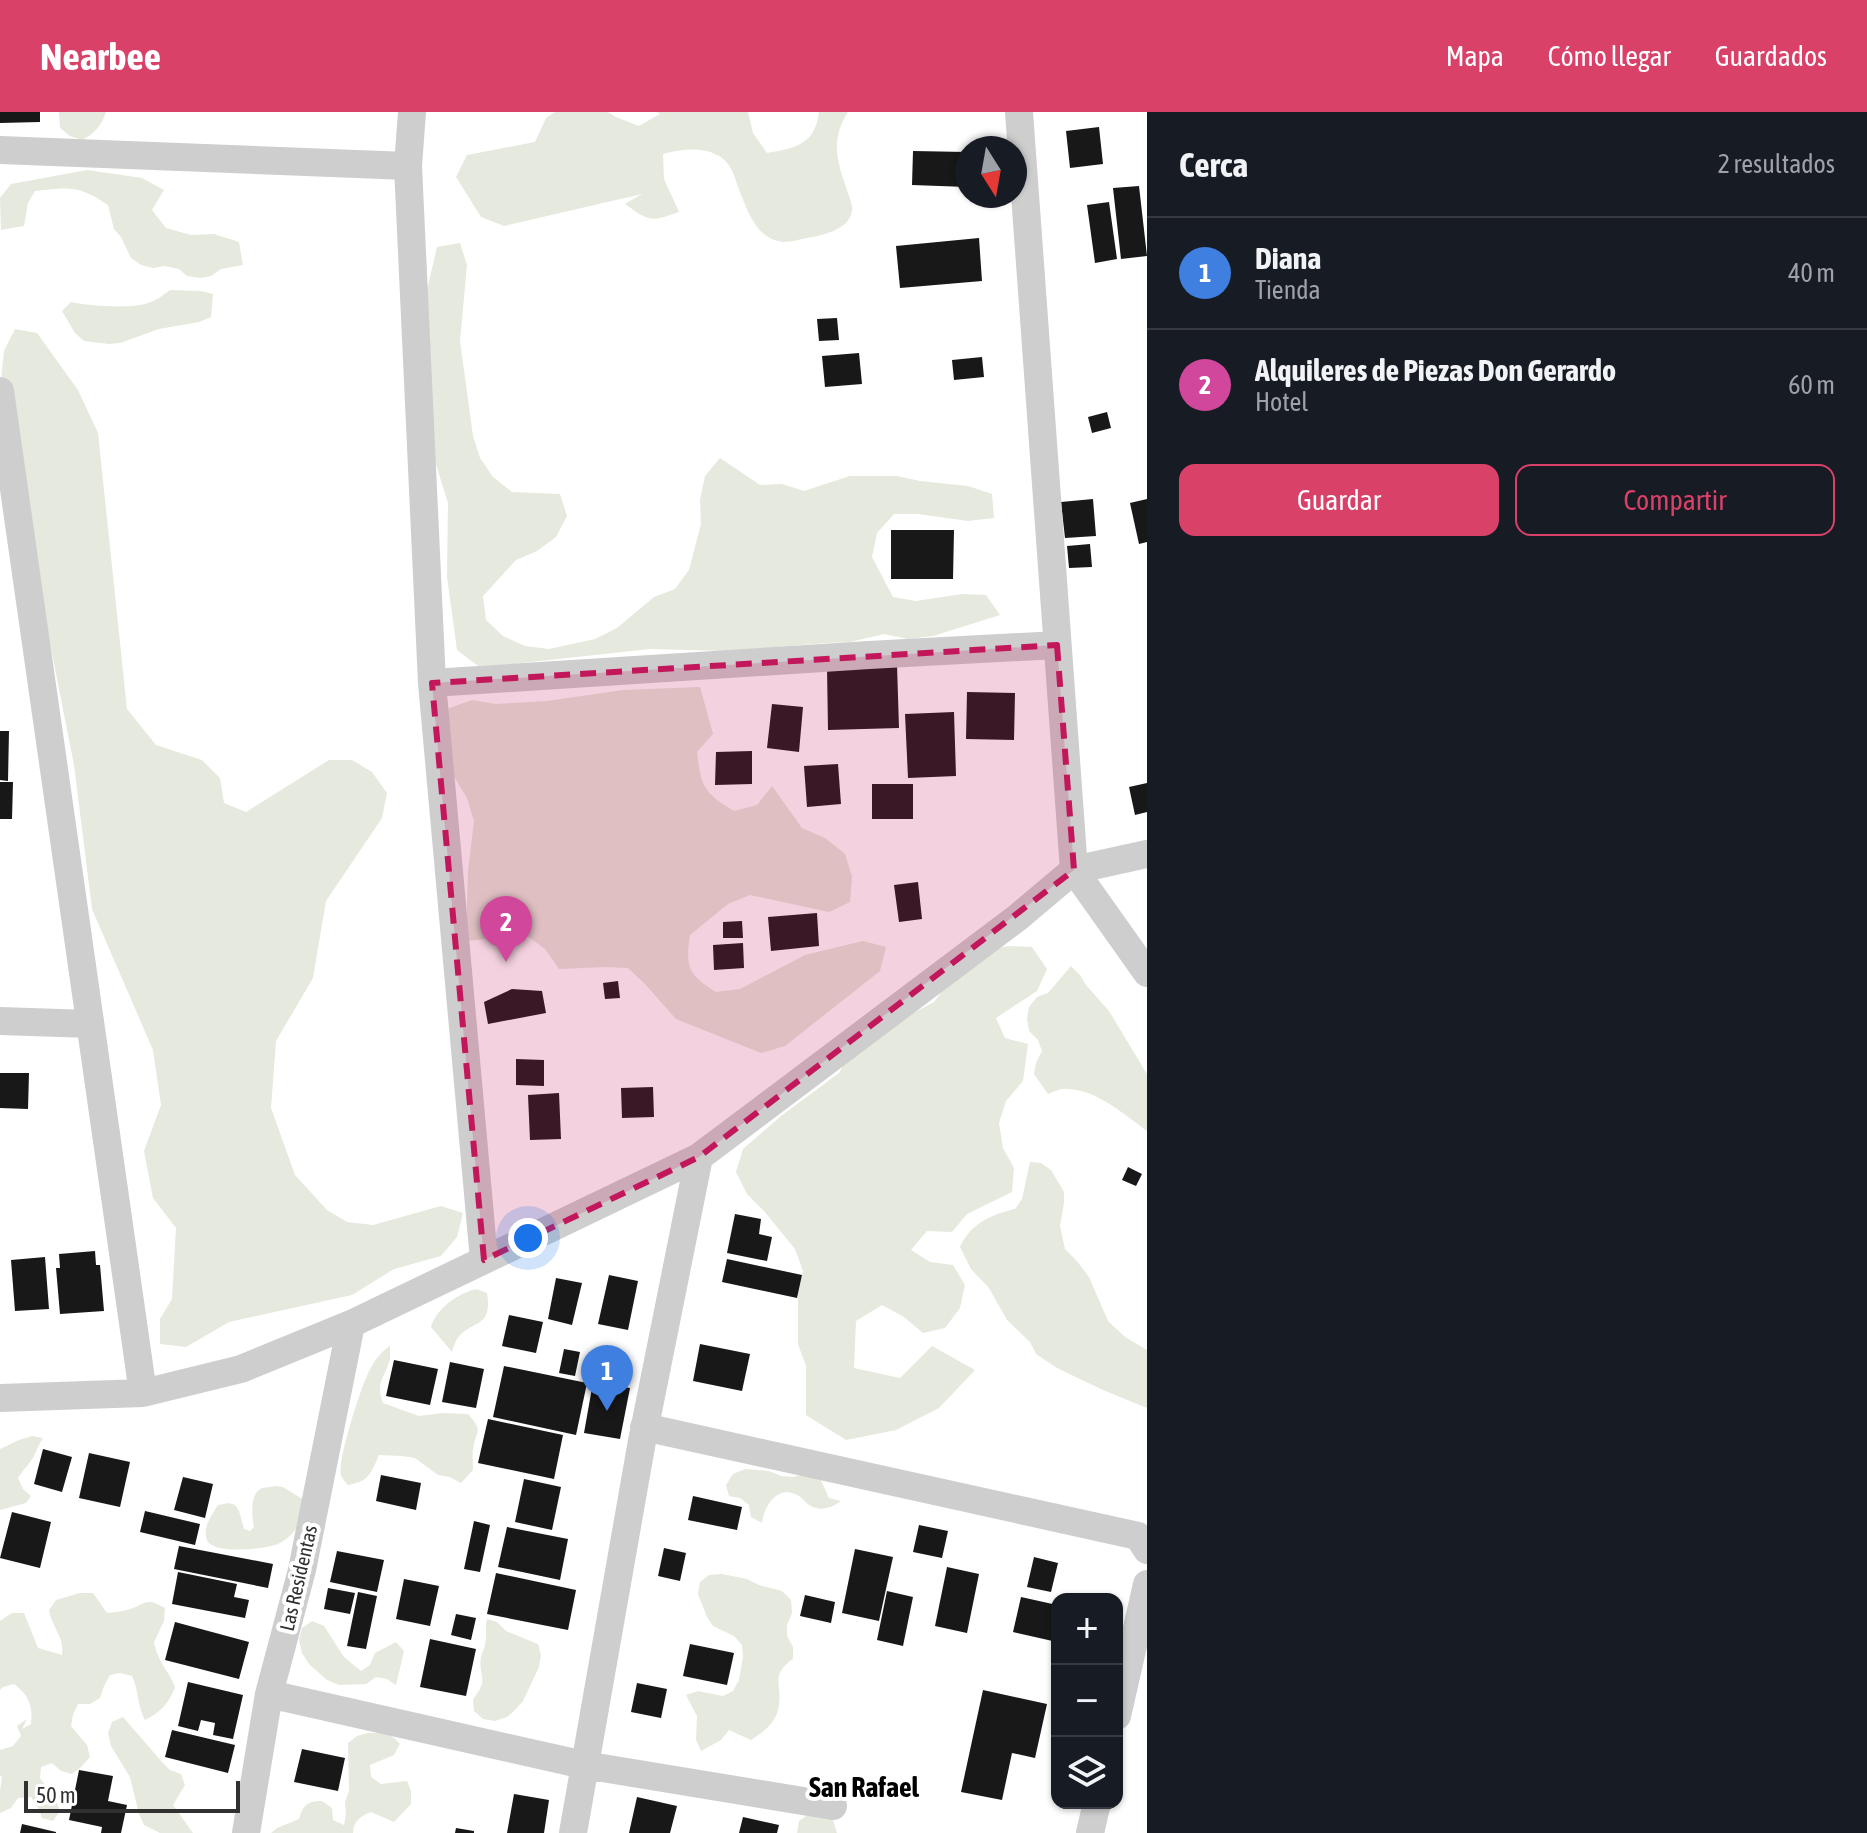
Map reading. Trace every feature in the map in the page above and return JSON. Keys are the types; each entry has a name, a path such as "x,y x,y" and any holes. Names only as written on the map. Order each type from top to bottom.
{"street":[{"path":"412,112 408,166 432,683 484,1260"},
{"path":"1019,112 1074,870 1147,973"},
{"path":"0,150 408,166"},
{"path":"0,391 143,1393"},
{"path":"432,683 1057,645"},
{"path":"0,1398 143,1393 241,1369 351,1324 699,1157 1017,918 1074,870 1147,854"},
{"path":"0,1021 90,1024"},
{"path":"573,1833 644,1427 699,1157"},
{"name":"Las Residentas","path":"246,1833 269,1694 302,1570 351,1324"},
{"path":"644,1427 1138,1536 1147,1550"},
{"path":"1123,1690 1147,1584"},
{"path":"269,1694 584,1765 833,1806"},
{"path":"1090,1833 1096,1809"}],"highlighted area":[{"path":"1057,645 1074,870 699,1157 484,1260 432,683"}],"shaded area":[{"path":"59,112 106,112 97,129 82,140 60,128"},
{"path":"555,112 608,112 639,126 660,114 657,112 748,112 753,133 767,153 802,143 813,132 819,112 848,112 839,133 837,152 852,204 850,218 839,228 817,236 787,242 770,238 752,218 728,164 715,154 693,150 663,154 664,179 679,212 656,219 640,214 625,204 642,194 504,226 481,217 456,177 467,155 535,142 546,118"},
{"path":"87,170 142,178 164,190 152,210 166,228 191,235 214,234 239,242 243,265 221,269 211,276 200,278 187,276 179,269 141,265 131,258 114,229 108,205 73,189 35,191 28,203 24,226 1,230 0,198 11,184"},
{"path":"460,243 467,265 460,341 473,436 480,458 493,477 512,492 560,494 567,516 556,537 537,551 516,560 483,596 486,620 503,636 525,646 549,649 595,639 617,628 654,597 675,589 689,570 701,524 700,500 705,476 720,458 760,485 782,484 804,491 850,476 897,476 968,486 992,494 994,518 968,521 894,514 877,533 872,557 893,597 916,601 962,594 986,595 1000,615 933,636 908,639 884,634 850,642 727,651 650,649 478,666 457,650 447,577 448,503 420,413 426,294 437,247"},
{"path":"170,290 213,294 211,317 109,344 84,341 75,333 62,311 71,302 141,305 154,301"},
{"path":"15,329 37,333 78,390 98,433 127,709 156,745 202,760 220,778 224,803 246,812 329,760 352,760 372,772 387,793 382,818 326,901 313,978 276,1041 271,1108 295,1175 327,1210 347,1222 373,1225 441,1206 463,1213 457,1237 441,1256 394,1269 352,1295 229,1322 186,1347 160,1344 160,1319 172,1299 176,1228 153,1198 144,1151 161,1105 153,1050 92,909 74,765 0,390 4,351"},
{"path":"700,687 713,734 697,752 700,773 710,794 734,811 757,805 772,786 802,828 825,838 845,854 852,877 850,902 829,912 750,895 728,904 690,935 688,955 691,970 716,992 740,989 805,955 863,941 886,947 880,971 785,1046 761,1053 676,1019 628,968 559,969 545,949 526,935 466,941 468,871 474,821 467,798 446,755 447,709 472,700 496,704 547,701 623,690"},
{"path":"1008,946 1032,947 1047,969 1037,991 996,1018 1005,1038 1028,1044 1023,1081 1006,1101 999,1123 1003,1148 1014,1168 1012,1192 967,1214 952,1232 927,1231 911,1250 930,1262 953,1265 965,1285 960,1308 945,1328 923,1333 904,1317 882,1305 856,1321 854,1368 900,1378 932,1346 975,1370 939,1408 896,1430 846,1440 806,1415 806,1366 798,1344 798,1295 803,1271 795,1249 747,1194 736,1172 743,1149 839,1073 851,1052 868,1037 934,1002 963,963 985,951"},
{"path":"1071,966 1109,1011 1147,1074 1147,1131 1089,1093 1065,1089 1048,1094 1034,1074 1042,1051 1038,1040 1029,1031 1029,1007 1037,997 1048,993"},
{"path":"1030,1162 1041,1163 1051,1170 1064,1192 1060,1226 1065,1249 1089,1277 1108,1321 1125,1337 1147,1350 1147,1408 1057,1368 1036,1354 1030,1342 1007,1320 989,1288 971,1269 960,1247 970,1232 983,1221 1015,1209 1022,1199"},
{"path":"476,1289 487,1293 487,1313 457,1339 452,1352 431,1327 449,1303"},
{"path":"390,1346 390,1359 380,1384 383,1403 419,1416 468,1414 476,1425 478,1432 474,1443 473,1470 461,1483 438,1475 415,1458 402,1456 379,1455 369,1475 355,1483 348,1485 341,1476 346,1442 364,1384 376,1359"},
{"path":"32,1436 43,1438 18,1478 31,1496 26,1503 0,1510 0,1449"},
{"path":"745,1469 769,1471 781,1476 819,1476 829,1498 841,1501 819,1509 797,1495 782,1493 768,1505 762,1523 751,1517 749,1505 740,1498 729,1496 726,1485 733,1474"},
{"path":"277,1486 304,1500 305,1518 286,1539 272,1546 240,1550 211,1545 207,1540 207,1526 218,1505 235,1505 244,1529 250,1531 254,1527 252,1506 255,1495 262,1488"},
{"path":"722,1574 782,1591 791,1600 792,1613 787,1636 793,1647 793,1659 779,1675 780,1698 776,1717 761,1734 751,1740 729,1730 721,1740 701,1751 696,1740 697,1716 686,1695 698,1691 723,1696 733,1691 739,1680 743,1657 742,1645 734,1636 713,1626 698,1594 700,1582 709,1575"},
{"path":"80,1593 93,1593 107,1613 125,1611 149,1602 165,1608 164,1621 154,1642 175,1687 164,1706 145,1720 132,1676 120,1673 110,1675 100,1698 90,1704 78,1704 73,1715 71,1726 87,1745 90,1757 72,1774 61,1771 52,1763 41,1767 40,1778 60,1811 53,1821 42,1818 31,1797 18,1798 11,1808 0,1813 0,1750 13,1746 21,1736 17,1726 27,1719 22,1729 31,1724 31,1718 29,1701 19,1688 14,1684 0,1690 0,1621 12,1613 24,1613 38,1648 62,1655 62,1643 49,1610 56,1600"},
{"path":"487,1619 497,1622 506,1631 538,1644 541,1655 539,1667 523,1701 507,1717 495,1721 483,1719 474,1711 473,1699 482,1682 480,1664 486,1642"},
{"path":"312,1621 324,1626 344,1657 361,1671 370,1665 375,1653 396,1642 404,1651 396,1685 376,1677 366,1684 339,1685 327,1680 302,1653 299,1640 302,1628"},
{"path":"123,1717 170,1770 181,1774 185,1785 173,1805 193,1833 160,1833 144,1825 130,1777 111,1746 108,1733 112,1722"},
{"path":"368,1733 386,1734 400,1744 394,1755 370,1765 371,1777 381,1784 407,1781 411,1804 394,1822 371,1812 358,1820 353,1833 271,1833 299,1819 307,1805 317,1801 332,1808 333,1820 344,1825 349,1791 348,1743"},
{"path":"809,1814 833,1820 837,1833 797,1833 799,1821"}],"building":[{"path":"0,112 40,112 40,122 0,123"},
{"path":"1099,127 1103,164 1070,168 1066,131"},
{"path":"913,151 955,152 955,187 912,185"},
{"path":"1139,186 1147,256 1121,259 1113,188"},
{"path":"1109,202 1117,259 1095,263 1087,205"},
{"path":"979,238 982,281 900,288 896,246"},
{"path":"837,318 839,340 819,341 817,319"},
{"path":"859,353 862,384 825,387 822,356"},
{"path":"982,357 984,377 954,380 952,360"},
{"path":"1107,412 1111,428 1092,433 1088,417"},
{"path":"1093,499 1096,536 1065,538 1061,502"},
{"path":"1147,499 1147,542 1139,544 1130,503"},
{"path":"891,530 954,530 953,579 891,579"},
{"path":"1090,544 1092,567 1069,568 1067,546"},
{"path":"897,665 899,728 828,730 827,667"},
{"path":"967,692 1015,693 1014,740 966,739"},
{"path":"772,704 803,707 799,752 767,748"},
{"path":"954,712 956,776 908,778 905,714"},
{"path":"0,731 9,731 8,781 0,780"},
{"path":"752,751 752,784 715,785 716,752"},
{"path":"838,764 841,804 807,807 804,766"},
{"path":"0,782 13,782 12,819 0,819"},
{"path":"1147,783 1147,812 1135,815 1129,787"},
{"path":"872,784 913,784 913,819 872,819"},
{"path":"918,882 922,919 899,922 894,885"},
{"path":"817,913 819,946 771,951 768,917"},
{"path":"742,921 743,938 723,938 723,922"},
{"path":"743,943 744,968 714,970 713,945"},
{"path":"618,981 620,998 605,999 603,983"},
{"path":"512,989 542,991 546,1013 488,1024 484,1002"},
{"path":"516,1059 544,1060 544,1086 516,1085"},
{"path":"0,1073 29,1073 28,1109 0,1108"},
{"path":"653,1087 654,1117 622,1118 621,1088"},
{"path":"559,1093 561,1139 530,1140 528,1095"},
{"path":"1128,1167 1142,1174 1136,1186 1122,1180"},
{"path":"735,1214 761,1219 759,1234 772,1237 767,1261 727,1253"},
{"path":"95,1251 96,1265 100,1265 104,1311 60,1314 56,1268 60,1268 59,1254"},
{"path":"45,1257 49,1309 15,1311 11,1260"},
{"path":"727,1259 802,1275 797,1298 722,1282"},
{"path":"609,1275 638,1281 628,1330 598,1324"},
{"path":"556,1278 582,1283 572,1325 548,1319"},
{"path":"509,1315 543,1322 536,1353 502,1346"},
{"path":"700,1344 750,1354 742,1391 693,1381"},
{"path":"564,1349 580,1352 575,1376 559,1373"},
{"path":"394,1360 438,1369 430,1405 386,1396"},
{"path":"450,1362 484,1369 476,1408 442,1402"},
{"path":"504,1366 587,1383 576,1435 493,1417"},
{"path":"593,1382 630,1388 620,1439 584,1433"},
{"path":"488,1419 563,1435 554,1479 478,1463"},
{"path":"43,1449 72,1457 62,1492 34,1484"},
{"path":"89,1453 130,1462 120,1507 79,1498"},
{"path":"381,1475 421,1483 416,1510 376,1501"},
{"path":"183,1477 213,1484 205,1518 174,1510"},
{"path":"524,1479 561,1487 552,1530 515,1522"},
{"path":"693,1496 742,1507 737,1530 688,1520"},
{"path":"145,1511 200,1524 195,1545 140,1532"},
{"path":"12,1512 51,1522 40,1568 0,1558"},
{"path":"474,1521 490,1525 480,1572 464,1569"},
{"path":"919,1525 948,1531 942,1558 913,1552"},
{"path":"507,1527 568,1539 560,1580 498,1567"},
{"path":"179,1546 273,1564 268,1588 174,1569"},
{"path":"664,1548 686,1553 680,1581 658,1576"},
{"path":"855,1549 893,1557 879,1621 842,1613"},
{"path":"337,1551 384,1560 377,1592 330,1582"},
{"path":"1034,1557 1058,1563 1051,1592 1027,1587"},
{"path":"947,1567 979,1574 967,1633 935,1626"},
{"path":"178,1572 237,1584 234,1597 249,1600 245,1618 172,1604"},
{"path":"496,1573 576,1590 568,1630 487,1614"},
{"path":"404,1579 439,1586 430,1626 396,1619"},
{"path":"328,1588 355,1593 350,1614 324,1609"},
{"path":"887,1591 913,1597 903,1646 877,1640"},
{"path":"358,1592 377,1596 366,1649 347,1646"},
{"path":"805,1595 835,1602 831,1623 800,1616"},
{"path":"1021,1597 1051,1604 1051,1641 1013,1632"},
{"path":"456,1614 476,1618 471,1640 451,1635"},
{"path":"175,1622 249,1642 239,1679 165,1660"},
{"path":"430,1639 476,1649 466,1696 420,1687"},
{"path":"690,1644 734,1653 727,1685 683,1676"},
{"path":"188,1682 243,1695 233,1739 213,1735 215,1723 201,1720 198,1731 178,1726"},
{"path":"637,1683 667,1689 661,1718 631,1712"},
{"path":"983,1690 1047,1704 1035,1758 1012,1753 1002,1800 961,1792"},
{"path":"172,1730 235,1745 228,1773 165,1757"},
{"path":"302,1749 345,1758 338,1791 294,1782"},
{"path":"79,1770 113,1776 108,1801 127,1805 121,1833 101,1833 102,1827 69,1820"},
{"path":"514,1794 549,1800 544,1833 507,1833"},
{"path":"637,1797 677,1806 670,1833 629,1833"},
{"path":"743,1817 779,1825 777,1833 739,1833"},
{"path":"22,1824 56,1832 56,1833 20,1833"},
{"path":"456,1828 474,1831 474,1833 455,1833"}],"place":[{"name":"Alquileres de Piezas Don Gerardo","path":"506,962"},
{"name":"Diana","path":"607,1411"}],"district":[{"name":"San Rafael","path":"864,1787"}]}
